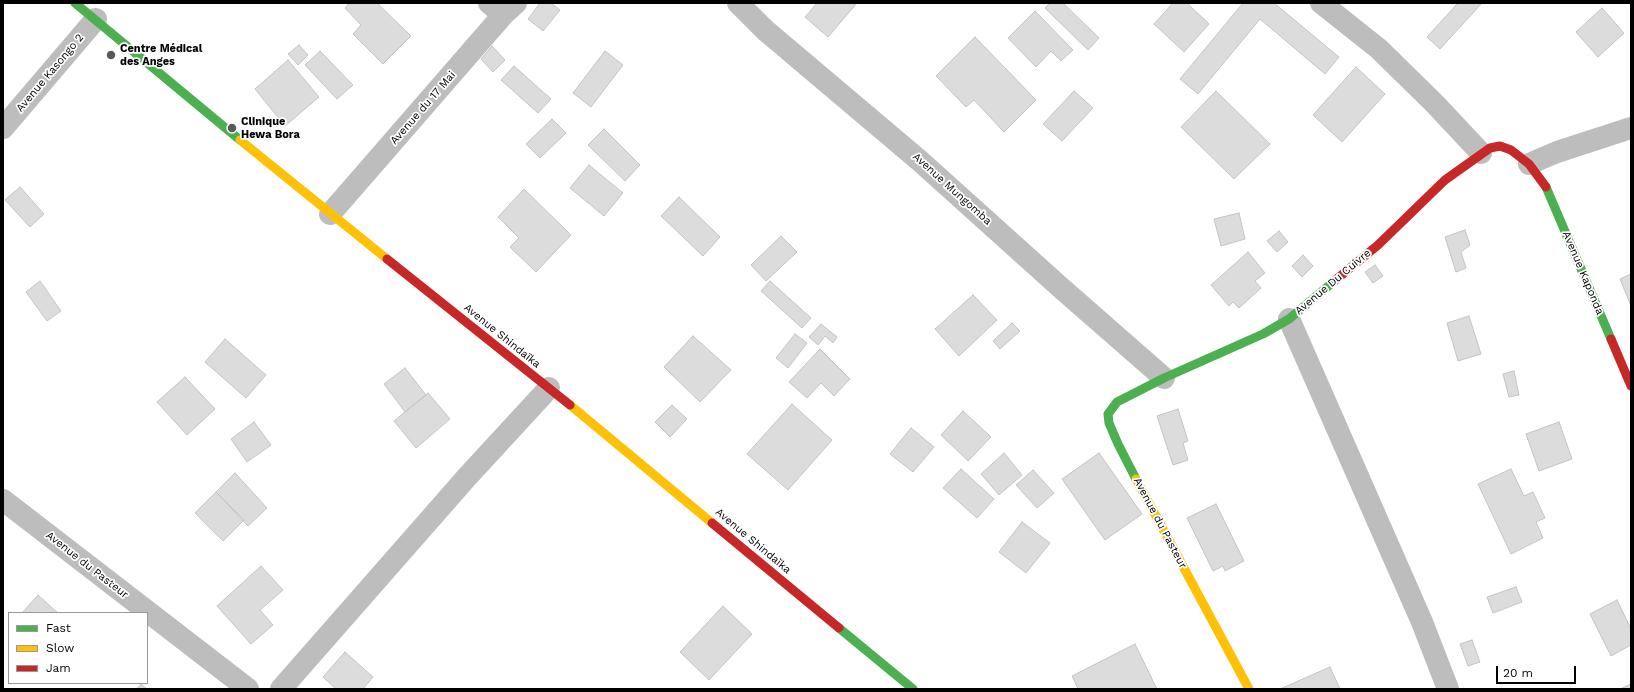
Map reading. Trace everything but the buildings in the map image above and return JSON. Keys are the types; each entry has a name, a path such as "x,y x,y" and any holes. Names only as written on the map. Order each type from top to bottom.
{"street":[{"name":"Avenue Shindaïka","path":"75,3 330,214 549,388 913,689"},
{"name":"Avenue Mungomba","path":"738,3 771,35 920,161 1164,378"},
{"path":"1321,3 1380,49 1481,153"},
{"name":"Avenue du 17 Mai","path":"330,214 503,7"},
{"name":"Avenue Kasongo 2","path":"3,128 96,19"},
{"path":"1529,164 1557,152 1631,128"},
{"name":"Avenue Du Cuivre","path":"1164,378 1263,334 1289,319 1378,245 1445,180 1481,153 1495,146 1505,147 1529,164"},
{"name":"Avenue Kaponda","path":"1529,164 1539,176 1548,191 1631,386"},
{"path":"1289,319 1422,622 1448,689"},
{"name":"Avenue du Pasteur","path":"1164,378 1117,402 1108,414 1109,423 1118,444 1249,689"},
{"path":"281,689 467,477 549,388"},
{"name":"Avenue du Pasteur","path":"3,500 248,689"}],"traffic: fast":[{"path":"75,3 240,140"},
{"path":"1546,187 1611,339"},
{"path":"1136,479 1109,423 1108,414 1117,402 1164,378 1263,334 1289,319 1338,278"},
{"path":"839,628 913,689"}],"traffic: slow":[{"path":"240,140 387,259"},
{"path":"570,405 712,523"},
{"path":"1136,479 1249,689"}],"traffic: jam":[{"path":"1338,278 1378,245 1445,180 1490,148 1500,146 1511,150 1529,164 1546,187"},
{"path":"387,259 570,405"},
{"path":"1611,339 1631,386"},
{"path":"712,523 839,628"}],"place":[{"name":"Centre Médical des Anges","path":"111,55"},
{"name":"Clinique Hewa Bora","path":"232,128"}]}
